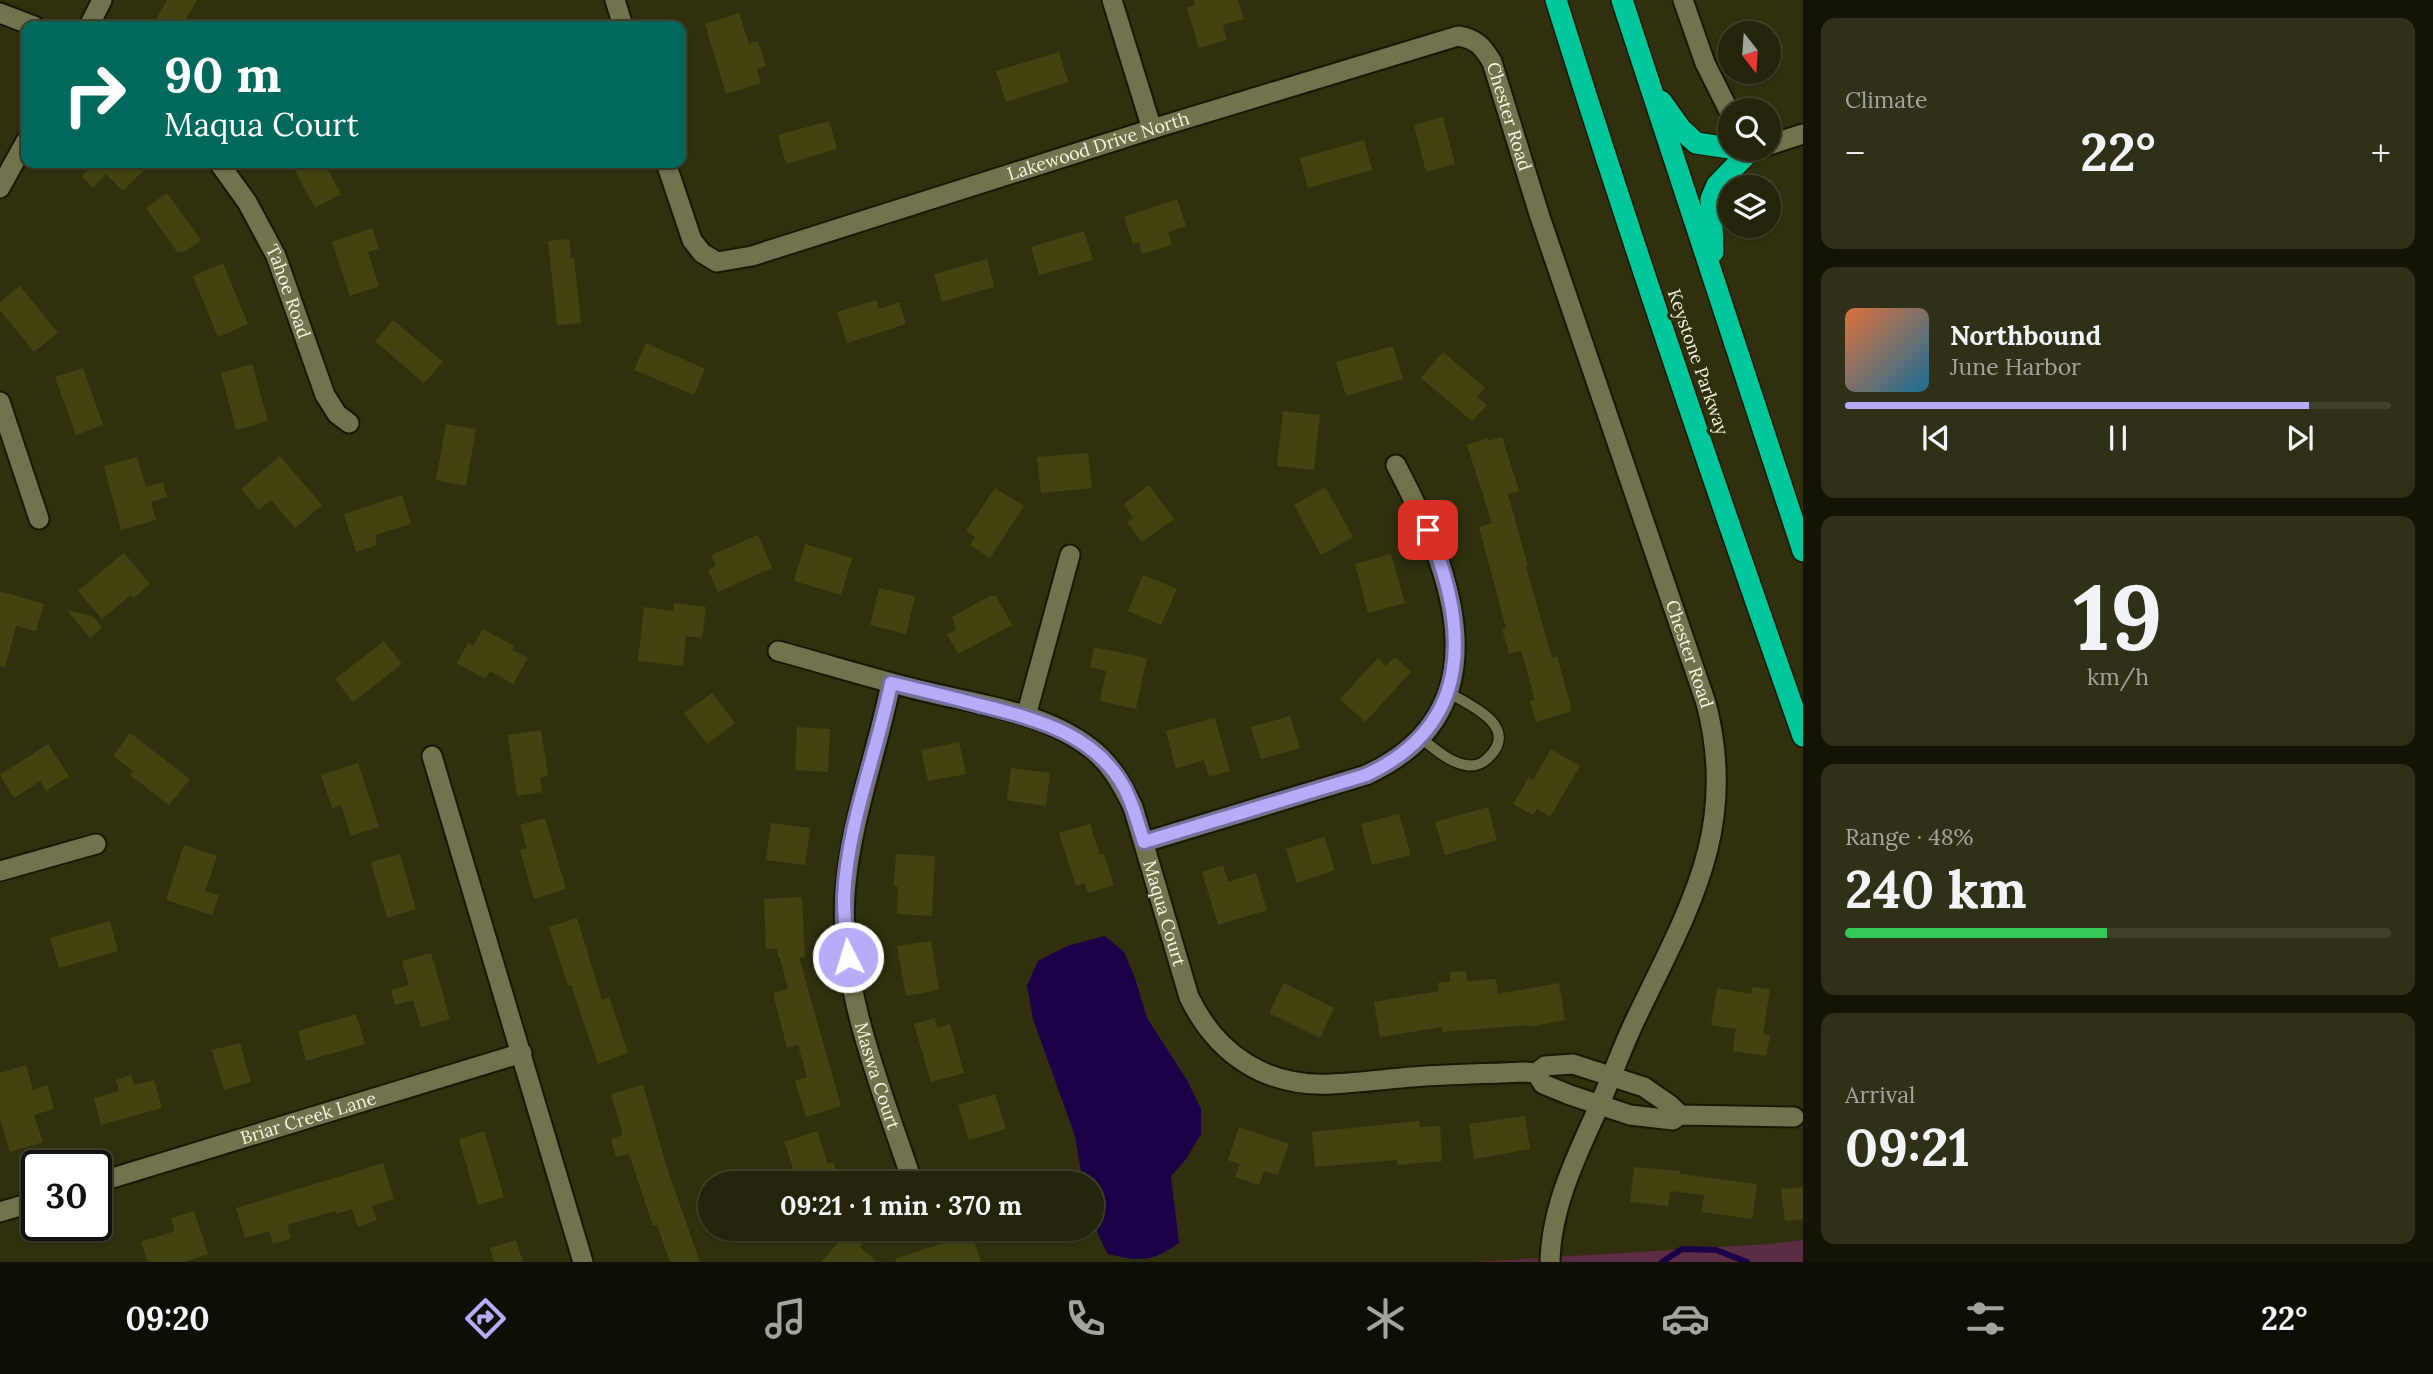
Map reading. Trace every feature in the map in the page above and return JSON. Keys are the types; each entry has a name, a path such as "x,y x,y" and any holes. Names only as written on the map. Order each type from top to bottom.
{"highway":[{"name":"Keystone Parkway","path":"1556,0 1677,372 1803,736"},
{"path":"1622,0 1803,551"},
{"path":"1649,86 1681,129 1696,143 1718,145"},
{"path":"1714,279 1711,199 1717,186 1743,161"}],"street":[{"path":"92,21 102,0"},
{"path":"615,0 621,21"},
{"path":"1112,0 1152,129"},
{"path":"1683,0 1700,51 1723,98"},
{"path":"0,13 21,21"},
{"name":"Lakewood Drive North","path":"668,168 692,240 702,253 717,262 752,256 1152,129 1458,36 1471,38 1481,44"},
{"name":"Chester Road","path":"1481,44 1492,62 1540,217 1713,732 1717,772 1716,818 1696,891 1576,1156 1556,1215 1550,1262"},
{"path":"1781,141 1803,134"},
{"path":"0,188 21,150"},
{"name":"Tahoe Road","path":"223,168 247,202 276,256 325,395 337,414 349,424"},
{"path":"0,402 39,519"},
{"path":"1144,842 1366,775 1397,758 1419,737 1438,711 1452,679 1457,653 1455,623 1434,544 1396,465"},
{"path":"1026,716 1070,555"},
{"name":"Maqua Court","path":"778,651 891,683 1026,716 1066,732 1091,748 1109,766 1133,807 1189,997 1199,1017 1216,1040 1253,1068 1280,1079 1306,1084 1330,1084 1404,1077 1536,1073 1545,1066 1573,1064 1644,1087 1680,1115"},
{"name":"Maswa Court","path":"891,683 861,799 844,898 851,977 863,1029 909,1171"},
{"path":"432,756 583,1262"},
{"path":"0,871 96,844"},
{"name":"Briar Creek Lane","path":"112,1178 522,1053"},
{"path":"1536,1073 1543,1084 1630,1115 1673,1120 1680,1115 1794,1116"},
{"path":"0,1212 21,1206"}],"lane":[{"path":"1419,737 1454,761 1465,765 1485,762 1495,751 1499,741 1498,730 1492,720 1447,692"}],"shaded area":[{"path":"1105,936 1124,952 1147,1018 1187,1080 1201,1109 1201,1134 1186,1159 1171,1176 1179,1243 1153,1257 1137,1259 1108,1254 1102,1241 1104,1241 1104,1171 1081,1171 1075,1136 1033,1019 1027,985 1038,961 1067,946"},
{"path":"1803,1240 1803,1262 1475,1262 1770,1244"}],"building":[{"path":"167,0 197,0 185,21 155,21"},
{"path":"1194,0 1238,0 1244,19 1223,25 1227,40 1199,48 1187,8 1195,5"},
{"path":"739,13 749,44 758,41 766,66 757,69 761,83 726,94 705,24"},
{"path":"1059,52 1068,82 1006,102 996,71"},
{"path":"1443,117 1455,164 1426,172 1414,125"},
{"path":"829,121 837,149 786,164 778,135"},
{"path":"1364,140 1372,170 1308,188 1300,158"},
{"path":"90,168 144,170 123,191 106,174 93,188 82,176"},
{"path":"294,168 327,168 341,194 315,208"},
{"path":"167,193 201,240 184,252 177,252 146,208"},
{"path":"1177,199 1186,226 1168,232 1172,245 1142,254 1139,242 1133,244 1124,217"},
{"path":"372,228 379,249 368,252 379,286 350,296 332,242"},
{"path":"1084,231 1093,260 1039,275 1031,247"},
{"path":"569,239 571,259 574,258 581,323 557,325 548,241"},
{"path":"987,259 994,287 942,302 934,274"},
{"path":"223,263 248,324 218,337 193,276"},
{"path":"20,286 58,333 34,352 0,310 0,302"},
{"path":"876,300 879,309 899,302 906,324 847,343 837,312"},
{"path":"393,320 443,362 424,383 375,341"},
{"path":"646,343 705,369 694,395 634,370"},
{"path":"1393,346 1403,379 1346,396 1336,362"},
{"path":"1443,352 1485,388 1477,397 1487,405 1472,421 1421,378"},
{"path":"252,364 268,421 236,430 221,373"},
{"path":"83,368 103,425 76,435 55,377"},
{"path":"1283,411 1320,415 1314,470 1277,466"},
{"path":"446,424 476,429 466,486 436,480"},
{"path":"1502,437 1519,491 1508,494 1528,566 1526,567 1552,658 1557,656 1572,711 1536,722 1530,701 1535,700 1521,650 1509,654 1502,629 1506,628 1479,527 1492,523 1467,445 1487,438 1488,441"},
{"path":"1088,453 1092,488 1041,493 1037,457"},
{"path":"280,456 322,505 295,528 271,500 259,510 241,489"},
{"path":"137,457 146,487 163,482 167,497 151,502 156,520 121,530 104,466"},
{"path":"1149,485 1174,519 1142,542 1127,522 1133,518 1124,504"},
{"path":"1325,487 1353,537 1321,555 1294,505"},
{"path":"995,488 1024,506 990,558 970,545 975,537 966,531"},
{"path":"402,495 411,524 375,535 377,545 356,552 344,514"},
{"path":"758,535 772,568 718,592 708,570 716,566 711,555"},
{"path":"805,544 852,558 841,595 794,581"},
{"path":"124,553 150,584 134,598 131,595 102,619 78,591"},
{"path":"1391,554 1405,603 1368,613 1355,564"},
{"path":"1143,575 1177,589 1161,625 1128,611"},
{"path":"879,588 915,596 906,634 870,625"},
{"path":"0,591 44,604 36,631 16,626 5,667 0,666"},
{"path":"990,596 996,596 1012,625 958,654 947,634 956,630 952,617"},
{"path":"674,603 706,607 702,638 686,636 683,666 638,661 644,607 673,611"},
{"path":"67,610 94,617 102,628 90,638"},
{"path":"483,629 514,646 512,650 528,658 513,684 490,671 485,679 457,663 468,643 473,646"},
{"path":"384,641 402,664 353,702 335,679"},
{"path":"1094,647 1147,658 1136,709 1100,701 1106,671 1090,667"},
{"path":"1395,657 1411,672 1365,722 1340,699 1378,658 1386,666"},
{"path":"712,693 735,723 707,744 684,713"},
{"path":"1290,716 1300,748 1261,759 1251,727"},
{"path":"1215,718 1230,771 1209,777 1204,760 1176,769 1166,731"},
{"path":"797,727 830,729 828,772 795,770"},
{"path":"541,730 548,776 540,778 542,792 517,796 508,735"},
{"path":"130,733 190,779 169,805 130,775 133,771 113,756"},
{"path":"959,742 966,774 928,781 921,750"},
{"path":"48,744 69,776 46,791 40,781 14,798 0,775"},
{"path":"1551,749 1580,766 1550,817 1537,809 1533,815 1513,804 1529,777 1533,780"},
{"path":"358,763 379,827 351,836 341,805 332,808 321,775"},
{"path":"1011,768 1050,773 1046,806 1007,800"},
{"path":"1488,807 1497,840 1445,855 1435,822"},
{"path":"1399,814 1411,855 1372,865 1361,824"},
{"path":"545,818 566,889 534,899 520,850 527,848 520,825"},
{"path":"771,823 810,828 805,865 766,860"},
{"path":"1090,824 1114,885 1088,893 1085,883 1076,886 1059,833"},
{"path":"1324,837 1335,870 1297,883 1286,849"},
{"path":"184,845 217,856 205,891 219,895 212,915 166,900"},
{"path":"400,854 416,909 387,918 371,862"},
{"path":"896,854 935,856 932,916 897,914 898,887 894,886"},
{"path":"1223,865 1228,882 1256,873 1267,910 1218,925 1202,872"},
{"path":"802,897 805,957 799,957 841,1106 806,1117 795,1081 807,1077 798,1045 787,1048 773,993 788,989 777,949 766,949 764,899"},
{"path":"577,918 602,1000 609,997 628,1053 598,1064 549,927"},
{"path":"110,921 118,951 59,968 50,938"},
{"path":"931,941 939,990 906,996 897,946"},
{"path":"431,953 450,1019 421,1027 413,1000 395,1005 391,990 409,985 402,961"},
{"path":"1466,971 1467,981 1496,979 1498,994 1559,983 1565,1020 1529,1027 1442,1032 1442,1027 1380,1037 1374,1002 1439,991 1438,983 1450,982 1450,972"},
{"path":"1284,983 1334,1008 1320,1038 1269,1013"},
{"path":"1752,987 1770,989 1763,1034 1770,1035 1766,1056 1733,1051 1736,1029 1711,1025 1717,988 1751,994"},
{"path":"356,1014 365,1044 306,1061 298,1031"},
{"path":"935,1018 937,1028 950,1024 964,1073 931,1082 914,1024"},
{"path":"240,1043 251,1082 224,1090 212,1050"},
{"path":"26,1065 33,1090 47,1085 54,1109 34,1115 43,1142 10,1152 0,1119 0,1073"},
{"path":"131,1075 134,1085 154,1080 162,1108 101,1125 94,1098 119,1091 116,1080"},
{"path":"643,1085 667,1168 700,1262 670,1262 657,1225 653,1226 629,1154 616,1157 611,1139 623,1135 611,1094"},
{"path":"995,1094 1006,1129 969,1140 958,1105"},
{"path":"1525,1116 1530,1149 1474,1159 1469,1124"},
{"path":"1419,1121 1420,1127 1440,1126 1442,1161 1397,1165 1397,1160 1315,1167 1312,1132"},
{"path":"1239,1127 1289,1144 1278,1175 1264,1171 1259,1185 1235,1177 1240,1164 1228,1160"},
{"path":"484,1131 504,1197 478,1205 459,1139"},
{"path":"817,1131 828,1164 833,1162 836,1171 794,1171 784,1142"},
{"path":"383,1163 394,1199 372,1206 377,1220 358,1227 352,1209 336,1214 335,1211 287,1225 291,1238 273,1244 269,1231 245,1238 236,1208"},
{"path":"1634,1167 1680,1171 1680,1174 1757,1184 1752,1219 1702,1212 1704,1195 1670,1191 1668,1206 1630,1202"},
{"path":"1803,1187 1803,1219 1785,1221 1781,1189"},
{"path":"194,1211 208,1254 184,1262 148,1262 141,1242 175,1231 171,1218"},
{"path":"516,1240 523,1262 494,1262 490,1248"},
{"path":"840,1241 865,1241 860,1247 877,1262 821,1262"},
{"path":"949,1241 974,1241 981,1262 896,1262 895,1259"}],"waterway":[{"path":"1662,1262 1682,1249 1716,1250 1747,1262"}],"route":[{"path":"848,957 844,898 849,859 861,799 891,683 1026,716 1066,732 1091,748 1109,766 1133,807 1144,842 1366,775 1397,758 1427,729 1452,679 1457,653 1455,623 1428,530"}]}
